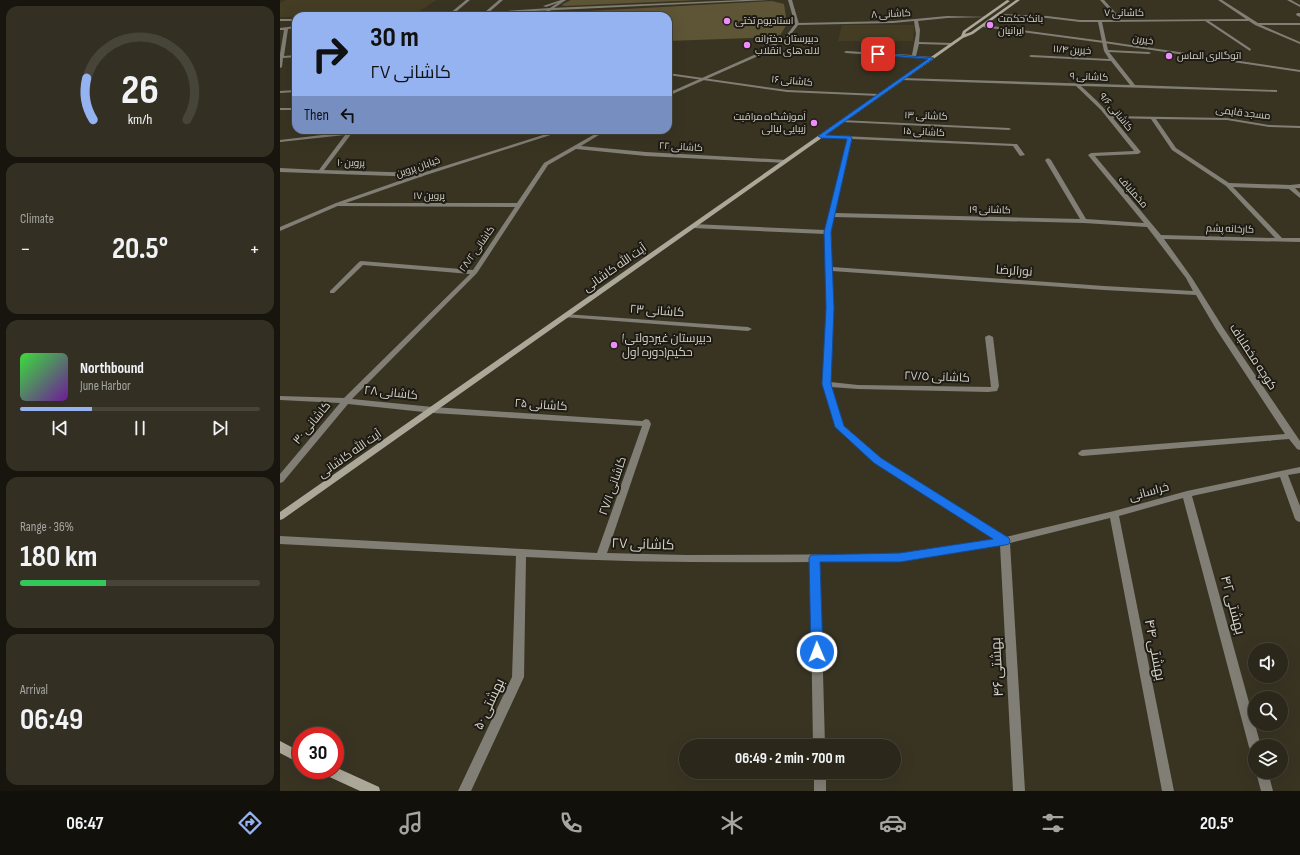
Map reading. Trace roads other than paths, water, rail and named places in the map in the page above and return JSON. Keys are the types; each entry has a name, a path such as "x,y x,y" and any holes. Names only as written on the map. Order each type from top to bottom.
{"main road":[{"name":"آیت الله کاشانی","path":"962,37 964,32 1010,0"},
{"name":"آیت الله کاشانی","path":"280,517 879,95 962,37 984,26 1018,0"},
{"path":"280,747 292,753"},
{"path":"344,778 374,791"}],"street":[{"path":"454,12 468,0"},
{"path":"487,12 501,0"},
{"path":"518,11 550,5 564,0"},
{"path":"564,0 569,4 584,8"},
{"path":"546,12 564,0"},
{"path":"502,12 767,0"},
{"path":"672,93 755,56 787,37 797,24 790,0"},
{"path":"1102,0 1121,21"},
{"path":"1220,0 1256,24 1300,44"},
{"path":"1289,0 1300,6"},
{"name":"کاشانی ۷","path":"999,15 1121,21 1250,20"},
{"name":"کاشانی ۸","path":"797,24 893,22 947,17 986,17"},
{"path":"280,20 292,20"},
{"path":"914,56 918,27 916,20"},
{"path":"1100,20 1106,51 1134,87"},
{"path":"1205,20 1250,50"},
{"path":"1256,24 1300,24"},
{"name":"خیرین","path":"984,26 1300,71"},
{"path":"280,29 292,27"},
{"path":"280,67 286,28"},
{"path":"917,43 952,44"},
{"path":"1106,51 1149,53"},
{"path":"846,52 932,58"},
{"path":"282,56 292,56"},
{"name":"خیرین ۱۱/۴","path":"1031,56 1112,60"},
{"name":"کاشانی ۱۶","path":"672,75 787,91 879,95"},
{"name":"کاشانی ۹","path":"902,79 1078,86 1275,91"},
{"name":"کاشانی ۹/۶","path":"1078,86 1090,95 1138,152"},
{"path":"280,92 292,91"},
{"path":"280,109 292,109"},
{"name":"مسجد قایمی","path":"1110,117 1226,119 1269,126 1300,127"},
{"path":"1153,118 1174,149 1228,185 1280,240"},
{"name":"کاشانی ۱۳","path":"842,121 1009,128"},
{"path":"280,141 335,134"},
{"path":"321,171 349,134"},
{"name":"خیابان پروین","path":"280,229 338,204 421,175 551,134"},
{"name":"کاشانی ۲۸/۲","path":"346,401 475,272 546,164 598,134"},
{"name":"کاشانی ۱۵","path":"821,136 1015,145 1022,155"},
{"path":"850,138 828,232 830,308 826,384 840,427 878,460 1005,541"},
{"name":"کاشانی ۲۲","path":"576,147 646,154 785,161"},
{"name":"مخملباف","path":"1138,152 1091,155 1159,237 1189,278"},
{"path":"1048,160 1084,222"},
{"name":"پروین ۱۰","path":"281,171 421,175"},
{"path":"1228,185 1300,186"},
{"path":"1290,187 1300,196"},
{"name":"پروین ۱۷","path":"338,204 520,204"},
{"name":"کاشانی ۱۹","path":"831,215 1149,225"},
{"path":"693,226 828,232"},
{"name":"کارخانه پشم","path":"1159,237 1300,240"},
{"path":"332,292 361,262 475,272"},
{"name":"نورالرضا","path":"829,269 1198,293"},
{"name":"کوچه مخملباف","path":"1189,278 1291,436 1300,447"},
{"name":"کاشانی ۲۳","path":"565,316 676,322 748,329"},
{"name":"کاشانی ٢٧/٥","path":"826,384 873,387 994,389 995,386 989,337"},
{"name":"کاشانی ۲۸","path":"280,398 346,401 433,410"},
{"name":"کاشانی ۳۰","path":"280,480 346,401"},
{"name":"کاشانی ۲۵","path":"433,410 646,423"},
{"name":"کاشانی ۲۷/۱","path":"601,557 646,423"},
{"path":"1082,453 1291,436"},
{"name":"خراسانی","path":"1005,541 1188,494 1300,470"},
{"path":"1283,473 1300,519"},
{"name":"بهشتی ۴۲","path":"1188,494 1253,739"},
{"name":"بهشتی ۴۴","path":"1114,514 1168,791"},
{"name":"کاشانی ۲۷","path":"280,540 601,557 686,559 900,558 1005,541"},
{"name":"بهشتی ۴۶","path":"1005,541 1019,791"},
{"name":"بهشتی ۵۰","path":"464,791 518,677 521,553"},
{"path":"815,558 819,739"},
{"path":"820,779 820,791"},
{"path":"1264,779 1267,791"}],"place":[{"name":"استادیوم تختی","path":"727,21"},
{"name":"بانک حکمت ایرانیان","path":"990,25"},
{"name":"دبیرستان دخترانه لاله های انقلاب","path":"747,45"},
{"name":"اتوگالری الماس","path":"1169,56"},
{"name":"آموزشگاه مراقبت زیبایی لیالی","path":"814,123"},
{"name":"(دبیرستان غيردولتی حکیم(دوره اول","path":"614,345"}]}
